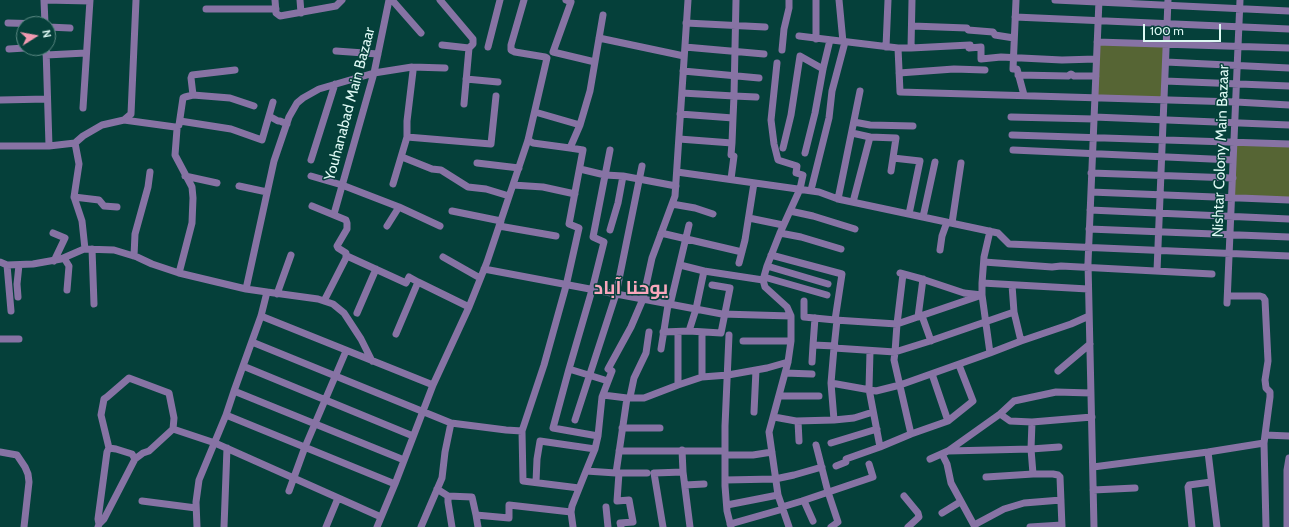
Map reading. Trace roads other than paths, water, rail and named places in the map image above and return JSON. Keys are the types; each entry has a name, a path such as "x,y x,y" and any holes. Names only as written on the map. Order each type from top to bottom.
{"street":[{"path":"45,16 45,0 90,0 83,108"},
{"path":"124,120 131,114 136,0"},
{"path":"251,0 251,9"},
{"path":"275,0 276,13 280,16 336,6 340,1"},
{"path":"300,0 300,13"},
{"path":"391,0 421,33"},
{"name":"Youhanabad Main Bazaar","path":"334,214 374,74 391,0"},
{"path":"440,0 473,39 473,44 469,48 464,104"},
{"path":"488,47 500,0"},
{"path":"377,527 433,385 469,307 484,269 528,140 547,58 511,50 524,0"},
{"path":"566,0 571,2 553,52 595,62"},
{"path":"573,527 571,512 572,506 595,450 603,395 612,371 608,369 631,327 643,300 652,258 675,196 688,0"},
{"path":"731,180 734,156 731,155 736,0"},
{"path":"782,50 789,0"},
{"path":"816,0 816,39"},
{"path":"811,190 829,118 832,91 844,42 839,0"},
{"path":"886,47 888,0"},
{"path":"911,48 912,0"},
{"path":"1016,0 1013,69 1017,69 1024,96"},
{"path":"1056,0 1168,3 1240,9 1289,11"},
{"name":"Nishtar Colony Main Bazaar","path":"1240,0 1228,300 1260,296 1265,300 1268,361 1265,380 1266,388 1270,392 1265,439"},
{"path":"1094,527 1088,249 1099,2"},
{"path":"1157,271 1168,3"},
{"path":"206,9 276,8"},
{"path":"570,148 580,125 590,91 603,15"},
{"path":"1015,17 1289,29"},
{"path":"8,23 16,23"},
{"path":"686,23 765,27"},
{"path":"912,26 968,28 968,30 993,32 995,35 1014,38"},
{"path":"56,27 70,28"},
{"path":"799,36 898,48 981,47 981,59 1001,57 1062,60 1096,59"},
{"path":"599,38 684,56"},
{"path":"805,153 830,40"},
{"path":"1097,42 1289,48"},
{"path":"442,45 469,48"},
{"path":"685,47 764,54"},
{"path":"898,48 900,92 1236,102 1289,105"},
{"path":"9,49 16,49"},
{"path":"336,51 378,54"},
{"path":"56,52 86,53"},
{"path":"46,56 49,146"},
{"path":"783,148 800,56 823,69"},
{"path":"1166,62 1289,68"},
{"path":"777,63 771,120 774,144 778,160 797,166 796,173 804,175 800,189 780,233 763,279 765,287 787,307 792,316 788,362 769,432 778,495 789,527"},
{"path":"393,184 407,137 412,67"},
{"path":"246,289 274,161 287,124 297,103 319,89 374,74 412,67 445,68"},
{"path":"899,73 954,69 985,70"},
{"path":"193,96 192,75 235,70"},
{"path":"683,72 759,78"},
{"path":"1018,75 1068,76 1071,74 1074,76 1096,76"},
{"path":"466,78 498,82"},
{"path":"1165,81 1289,86"},
{"path":"311,160 335,84"},
{"path":"838,199 860,90"},
{"path":"682,93 756,97"},
{"path":"179,273 192,223 193,198 192,187 175,155 177,129 180,121 183,98 193,96 230,98 254,106"},
{"path":"407,137 491,144 496,96"},
{"path":"0,100 47,99"},
{"path":"180,121 231,129 262,140 273,102"},
{"path":"535,112 580,125"},
{"path":"680,114 733,118"},
{"path":"269,116 287,124"},
{"path":"1011,117 1235,122 1289,125"},
{"path":"0,146 49,146 75,143 83,136 102,125 124,120 174,126 177,129"},
{"path":"854,122 870,125 913,126"},
{"path":"852,133 870,137 896,138 890,171"},
{"path":"1012,135 1234,141 1289,144"},
{"path":"853,202 870,137"},
{"path":"679,139 732,143"},
{"path":"528,140 533,143 583,150 569,224 579,228 566,286 544,365 522,431 522,480 524,482 536,482 579,488"},
{"path":"75,143 79,164 74,197 82,221 88,249 94,304"},
{"path":"598,436 553,428 604,242 593,237 610,150"},
{"path":"1013,150 1092,155 1233,160"},
{"path":"402,157 432,169 441,170 468,187 486,189 509,196"},
{"path":"893,158 920,161 909,214"},
{"path":"923,217 935,162"},
{"path":"477,163 519,168"},
{"path":"940,250 942,236 949,223 961,164"},
{"path":"575,420 616,294 642,166"},
{"path":"580,169 605,175 623,176 676,186"},
{"path":"134,256 135,234 148,187 150,172"},
{"path":"676,172 811,190 838,199 998,233 1010,244 1088,249 1289,256"},
{"path":"1091,173 1233,178"},
{"path":"186,176 217,183"},
{"path":"311,176 342,185 399,207 440,226"},
{"path":"610,230 618,203 623,176"},
{"path":"739,263 749,218 754,183"},
{"path":"513,185 543,187 575,194"},
{"path":"239,186 267,192"},
{"path":"1091,192 1289,200"},
{"path":"74,197 99,200 104,206 117,207"},
{"path":"672,204 695,208 713,214"},
{"path":"312,206 346,220 347,229 337,246 346,253 347,256 406,283 409,277 469,307"},
{"path":"387,226 399,207"},
{"path":"790,210 854,229"},
{"path":"1090,210 1289,219"},
{"path":"452,211 500,224 556,236"},
{"path":"749,218 784,225"},
{"path":"661,349 669,305 689,225"},
{"path":"1089,229 1289,237"},
{"path":"990,231 984,262 982,283 985,322 990,353"},
{"path":"52,233 65,238 54,261"},
{"path":"661,233 742,252"},
{"path":"780,233 801,237 842,249"},
{"path":"11,311 3,264 18,265 54,261 88,249 114,250 179,273 246,289 324,301 333,304 344,312 361,339 372,361"},
{"path":"277,294 291,254"},
{"path":"771,255 842,274 836,320 831,384 834,420"},
{"path":"324,301 347,256"},
{"path":"443,257 480,278"},
{"path":"64,258 69,266 67,290"},
{"path":"984,262 1212,274"},
{"path":"18,265 18,297"},
{"path":"680,265 704,271 763,279 827,295"},
{"path":"767,266 828,284"},
{"path":"357,313 376,269"},
{"path":"484,269 566,286 724,314 792,316"},
{"path":"689,332 696,309 704,271"},
{"path":"911,434 894,360 902,274 923,279 964,293 982,295"},
{"path":"923,279 920,316 931,341"},
{"path":"396,334 418,282"},
{"path":"982,283 1088,289"},
{"path":"663,332 721,333 730,288 712,285"},
{"path":"1012,285 1014,312 1021,342"},
{"path":"197,527 196,508 199,480 226,415 261,316 267,292"},
{"path":"804,301 804,317 897,324 982,295"},
{"path":"813,345 895,352 1014,312"},
{"path":"261,316 433,385"},
{"path":"831,384 876,391 900,386 1071,324 1089,316"},
{"path":"812,362 815,318"},
{"path":"621,527 620,523 633,522 629,500 617,501 619,451 622,428 634,378 646,353 649,332"},
{"path":"678,332 678,385"},
{"path":"702,332 702,377"},
{"path":"729,335 725,426 725,480 730,526 874,477 869,464"},
{"path":"0,339 19,339"},
{"path":"743,341 791,341"},
{"path":"252,342 451,423 522,431"},
{"path":"1058,371 1090,344"},
{"path":"289,491 305,447 346,350"},
{"path":"870,351 869,389 880,447"},
{"path":"603,395 644,398 702,377 728,375 788,362"},
{"path":"836,466 846,462 846,460 948,421 973,401 959,365"},
{"path":"243,366 413,436"},
{"path":"569,369 590,377 608,381"},
{"path":"754,412 756,370"},
{"path":"785,373 812,374"},
{"path":"932,374 948,421"},
{"path":"129,378 169,393 174,418 173,429 149,451 143,453 135,459 99,526 98,519 107,452 109,448 101,415 104,399 129,378"},
{"path":"234,391 404,460"},
{"path":"930,459 945,452 1000,414 1014,401 1056,392 1091,393"},
{"path":"780,396 819,396"},
{"path":"774,416 798,421 834,420 854,418 873,412"},
{"path":"1000,414 1010,421 1032,422 1092,417"},
{"path":"226,415 395,484"},
{"path":"798,421 799,441"},
{"path":"1032,422 1031,449 1033,474"},
{"path":"421,527 442,478 445,452 451,423"},
{"path":"622,428 660,428"},
{"path":"173,429 227,448 381,517"},
{"path":"831,443 877,429"},
{"path":"1093,467 1208,452 1265,439 1289,436"},
{"path":"1265,439 1266,527"},
{"path":"536,482 537,459 540,441 595,450"},
{"path":"816,445 828,492 838,522 831,527"},
{"path":"945,452 1059,447"},
{"path":"109,448 132,454 135,459"},
{"path":"224,527 227,448"},
{"path":"682,450 683,472 690,527"},
{"path":"619,451 682,450 753,455 772,452"},
{"path":"0,452 17,456 25,466 28,474 29,482 24,527"},
{"path":"945,452 951,483 974,526 1004,508 1024,503 1061,500"},
{"path":"1208,452 1217,527"},
{"path":"1287,527 1287,470 1289,458"},
{"path":"725,480 776,478 794,475 822,467"},
{"path":"586,471 647,473"},
{"path":"663,527 654,473 683,472"},
{"path":"986,477 1033,474 1058,475 1060,477 1062,526 1030,527"},
{"path":"1192,527 1188,487 1189,485 1211,482"},
{"path":"685,485 704,484"},
{"path":"1093,490 1135,488"},
{"path":"437,489 448,496 472,497 478,527"},
{"path":"727,505 778,495"},
{"path":"448,496 452,527"},
{"path":"904,496 918,513 919,517 908,527"},
{"path":"326,527 338,498"},
{"path":"142,501 196,508"},
{"path":"804,501 813,521"},
{"path":"942,513 960,502"},
{"path":"476,515 509,518 509,505 571,512"},
{"path":"606,507 608,527"},
{"path":"424,518 426,527"}],"district":[{"name":"یوحنا آباد","path":"631,288"}]}
